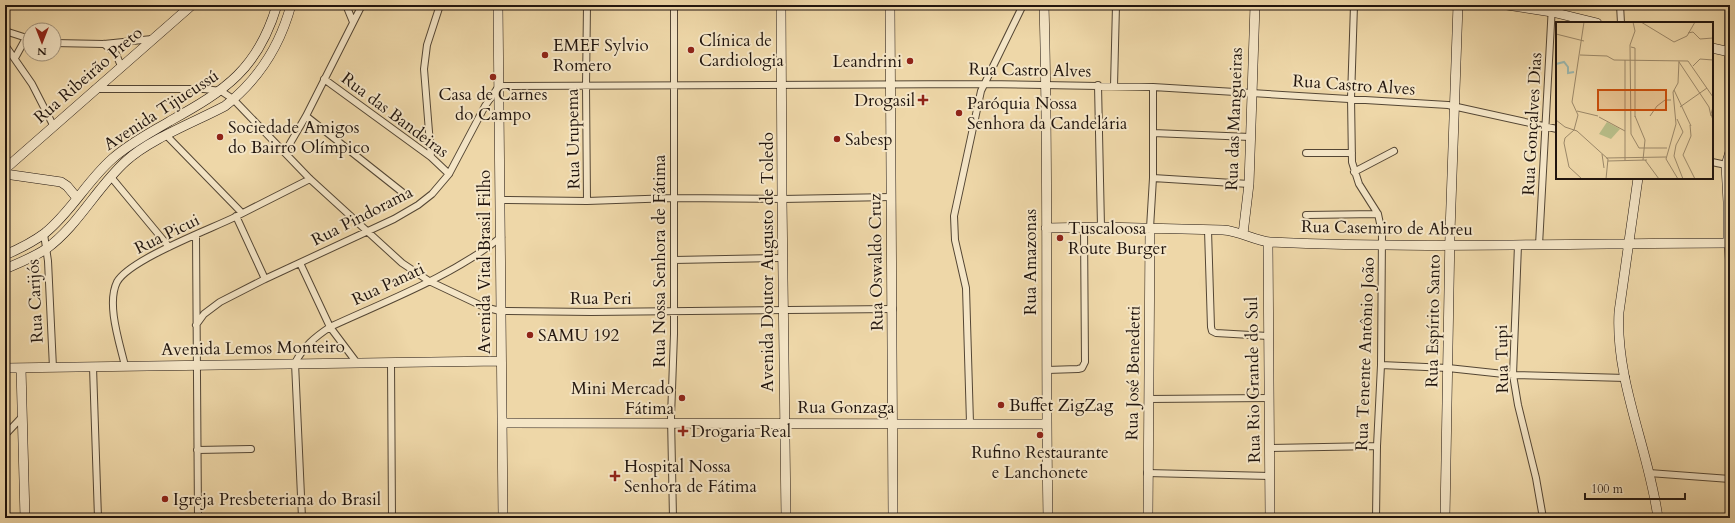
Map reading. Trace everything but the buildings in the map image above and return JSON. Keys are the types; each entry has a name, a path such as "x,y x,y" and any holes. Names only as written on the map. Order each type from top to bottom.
{"street":[{"name":"Rua Ribeirão Preto","path":"5,169 53,125 156,38 192,5"},
{"name":"Avenida Tijucussú","path":"5,255 44,234 59,220 105,166 127,146 221,91 238,77 253,58 268,32 278,5"},
{"name":"Avenida Tijucussú","path":"5,269 47,248 73,222 110,177 127,160 143,148 224,106 234,99 266,63 280,37 291,5"},
{"path":"346,5 353,22"},
{"path":"285,152 306,116 362,5"},
{"path":"431,157 424,63 427,45 440,5"},
{"name":"Avenida Vital Brasil Filho","path":"498,5 503,518"},
{"name":"Rua Urupema","path":"587,5 587,201"},
{"name":"Rua Nossa Senhora de Fátima","path":"673,518 671,423 674,334 674,5"},
{"name":"Avenida Doutor Augusto de Toledo","path":"781,5 782,258 786,518"},
{"name":"Rua Oswaldo Cruz","path":"890,5 893,309 893,518"},
{"path":"970,423 966,288 955,240 954,216 984,84 1023,5"},
{"name":"Rua Amazonas","path":"1044,5 1046,85 1046,424 1048,518"},
{"path":"1114,86 1116,5"},
{"name":"Rua das Mangueiras","path":"1243,234 1248,184 1255,5"},
{"name":"Rua Tenente Antônio João","path":"1354,5 1351,98 1352,153 1354,172 1359,184 1378,214 1381,226 1382,245 1381,365 1377,446 1376,518"},
{"name":"Rua Espírito Santo","path":"1445,518 1450,245 1458,5"},
{"path":"1507,5 1552,8 1594,22"},
{"path":"1620,5 1621,22"},
{"path":"1729,5 1730,152 1726,165 1729,201 1730,276"},
{"name":"Rua Gonçalves Dias","path":"1539,245 1552,8"},
{"path":"5,31 22,36"},
{"path":"62,43 104,44 156,38"},
{"path":"5,44 32,84 53,125"},
{"path":"104,44 116,54 121,66"},
{"path":"15,58 22,47"},
{"path":"1713,48 1730,52"},
{"name":"Rua das Bandeiras","path":"324,80 431,157 449,174"},
{"name":"Rua Castro Alves","path":"499,86 984,84 1153,87 1351,98 1455,106 1556,129"},
{"path":"1098,85 1101,227"},
{"name":"Rua Pindorama","path":"196,325 213,307 265,278 407,212 432,194 449,174 485,106 499,86"},
{"path":"1150,228 1153,178 1153,87"},
{"path":"95,89 204,89 221,91"},
{"name":"Rua Peri","path":"221,91 234,99 310,179 366,232 402,263 428,281 484,307 500,311 673,312 893,309"},
{"path":"306,116 402,192"},
{"path":"1153,133 1250,137"},
{"path":"167,136 242,213"},
{"path":"1354,172 1394,151"},
{"path":"1306,153 1352,153"},
{"path":"1713,162 1726,165"},
{"path":"5,174 61,182 68,186 77,198"},
{"path":"110,177 169,247"},
{"path":"1153,178 1248,184"},
{"name":"Rua Picui","path":"125,366 113,307 117,284 127,270 169,247 196,236 310,179"},
{"path":"1638,179 1618,328 1619,346 1658,518"},
{"path":"500,200 587,201 674,198 782,199 891,197"},
{"path":"1306,215 1378,214"},
{"path":"236,216 265,278"},
{"name":"Rua Casemiro de Abreu","path":"1046,228 1101,227 1229,231 1268,242 1382,245 1729,243"},
{"path":"1047,370 1078,369 1082,368 1085,362 1084,228"},
{"name":"Rua José Benedetti","path":"1148,518 1147,473 1150,228"},
{"path":"1208,230 1212,331 1216,333 1268,336"},
{"name":"Rua Carijós","path":"44,234 47,248 53,368"},
{"path":"196,236 198,518"},
{"name":"Rua Panati","path":"295,363 304,347 312,339 330,327 474,258 501,237"},
{"name":"Rua Rio Grande do Sul","path":"1268,242 1270,518"},
{"name":"Rua Tupi","path":"1518,245 1513,375 1518,404 1536,478 1543,518"},
{"path":"674,260 782,258"},
{"path":"300,263 330,327 357,363"},
{"name":"Avenida Lemos Monteiro","path":"5,368 501,361"},
{"path":"391,362 392,518"},
{"path":"295,363 302,518"},
{"path":"1381,365 1448,368 1513,375 1626,378"},
{"path":"93,367 98,518"},
{"path":"21,368 21,418 25,518"},
{"path":"1148,399 1270,398"},
{"path":"5,435 21,418"},
{"name":"Rua Gonzaga","path":"502,423 1046,424"},
{"path":"1269,448 1377,446"},
{"path":"197,450 251,449"},
{"path":"1147,473 1270,476"},
{"path":"1649,473 1730,479"}],"place":[{"name":"Clínica de Cardiologia","path":"691,50"},
{"name":"EMEF Sylvio Romero","path":"545,55"},
{"name":"Leandrini","path":"910,61"},
{"name":"Casa de Carnes do Campo","path":"493,77"},
{"name":"Drogasil","path":"923,100"},
{"name":"Paróquia Nossa Senhora da Candelária","path":"959,113"},
{"name":"Sociedade Amigos do Bairro Olímpico","path":"220,137"},
{"name":"Sabesp","path":"837,139"},
{"name":"Tuscaloosa Route Burger","path":"1060,238"},
{"name":"SAMU 192","path":"530,335"},
{"name":"Mini Mercado Fátima","path":"682,398"},
{"name":"Buffet ZigZag","path":"1001,405"},
{"name":"Drogaria Real","path":"683,431"},
{"name":"Rufino Restaurante e Lanchonete","path":"1040,435"},
{"name":"Hospital Nossa Senhora de Fátima","path":"615,476"},
{"name":"Igreja Presbeteriana do Brasil","path":"165,499"}]}
